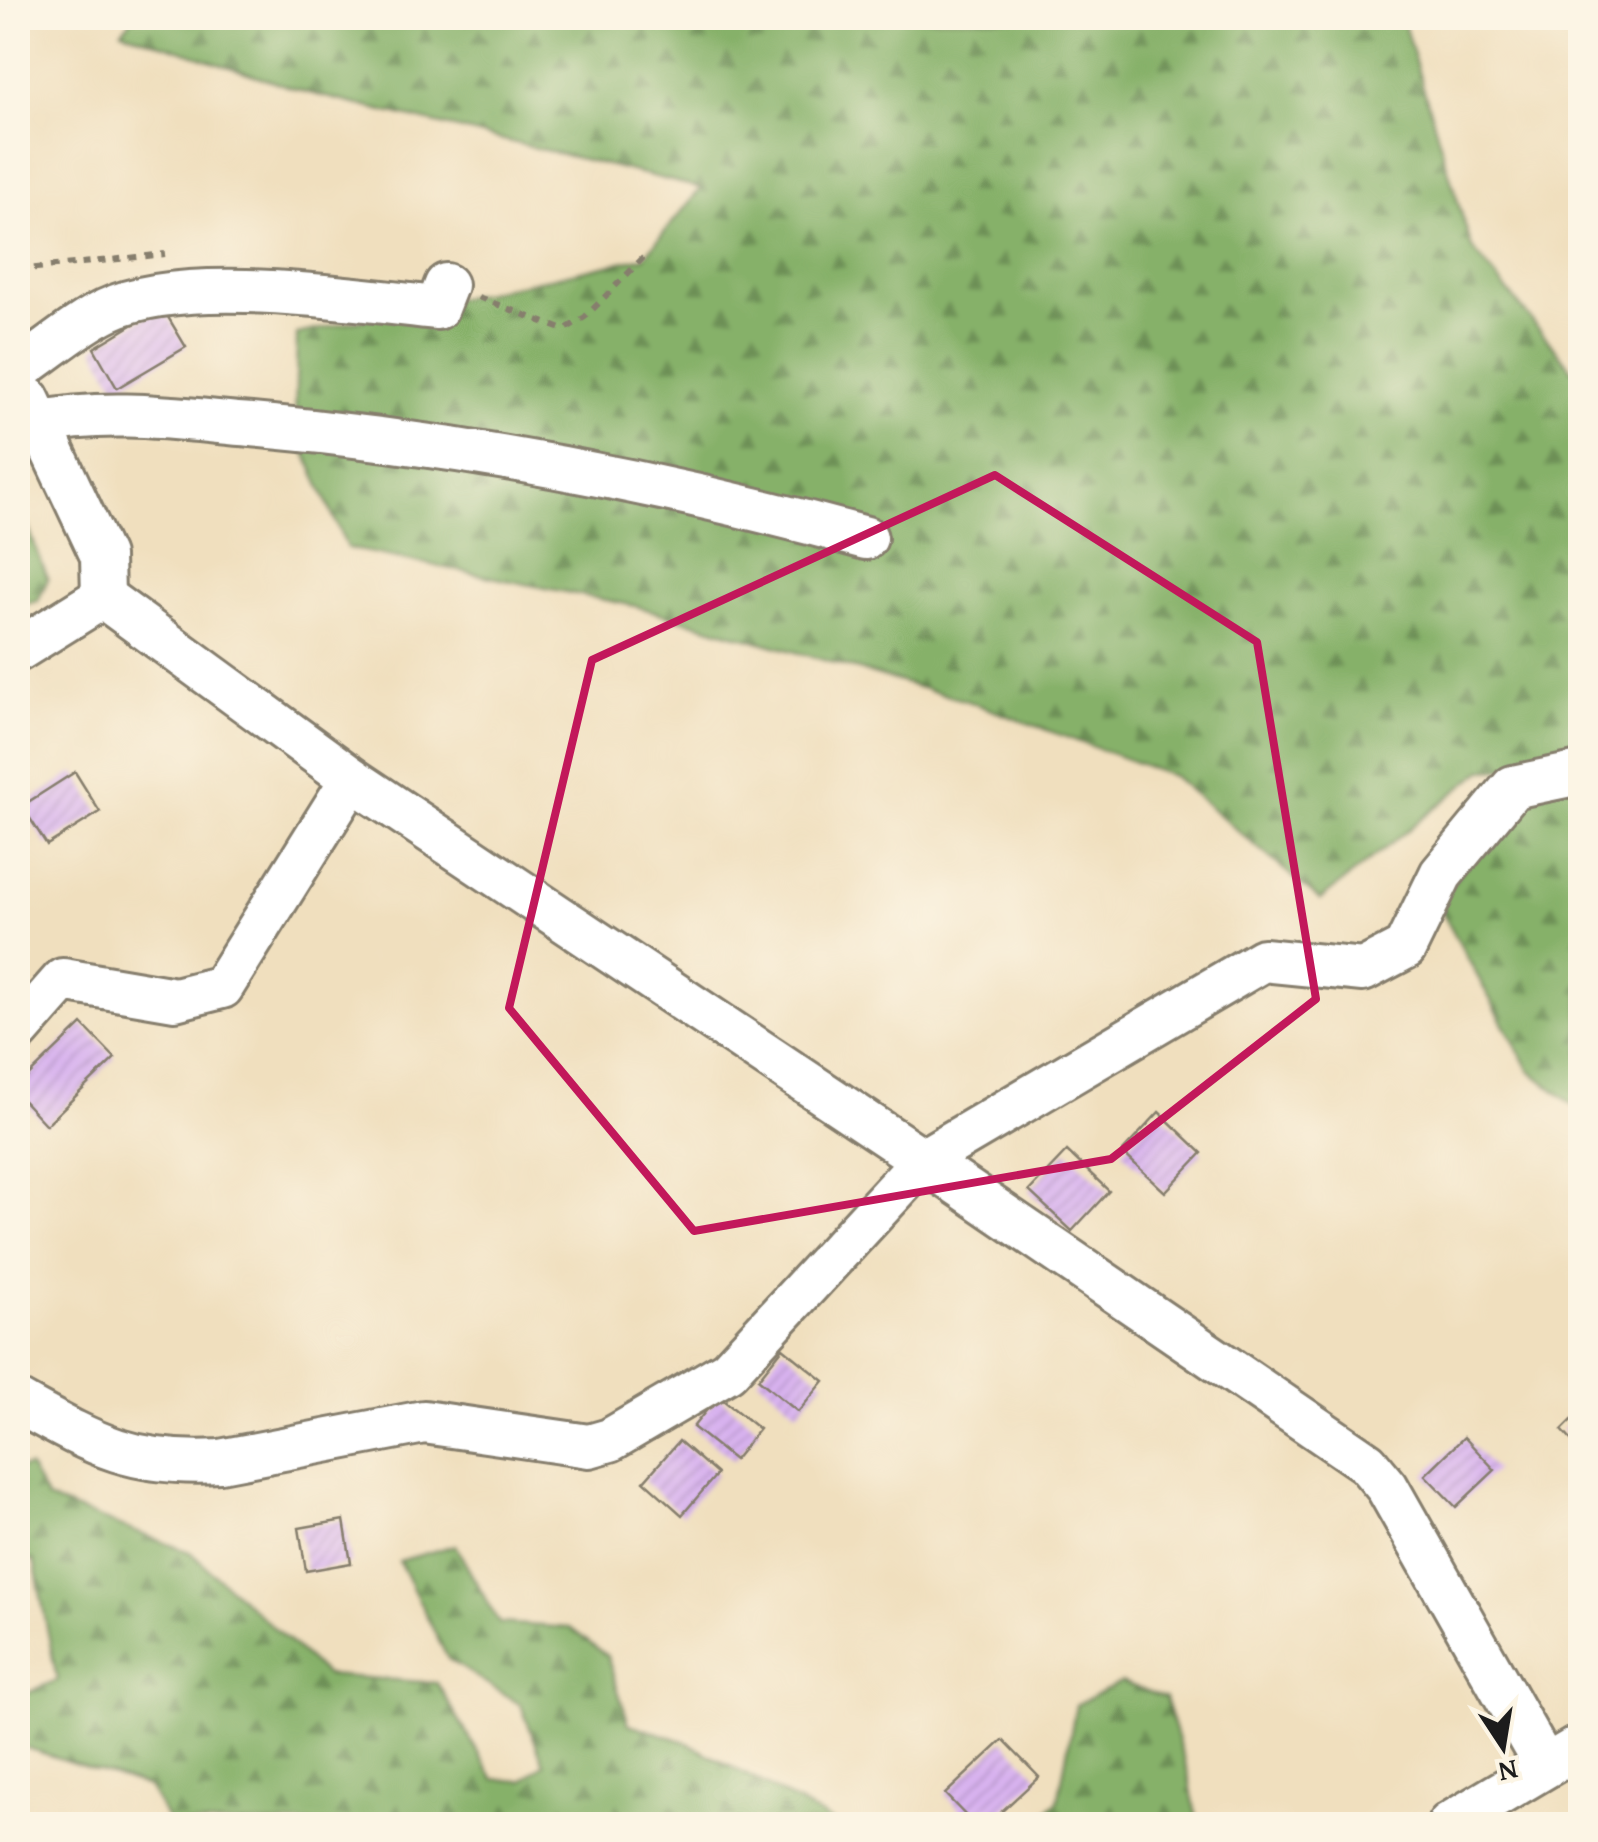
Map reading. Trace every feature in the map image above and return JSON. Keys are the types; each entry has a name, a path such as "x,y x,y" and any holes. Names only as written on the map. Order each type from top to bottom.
{"street":[{"path":"104,597 102,556 18,374 108,310 161,294 301,293 437,308 446,285"},
{"path":"38,423 66,417 135,414 372,436 730,501 866,538"},
{"path":"18,650 104,597"},
{"path":"104,597 352,780 923,1160 1367,1463 1387,1487 1563,1756 1449,1824"},
{"path":"18,1402 105,1450 187,1463 220,1461 424,1422 589,1446 599,1443 728,1371 923,1160 1263,960 1363,970 1406,948 1441,874 1513,786 1580,772"},
{"path":"18,1031 63,980 175,999 222,987 352,780"}],"highlighted area":[{"path":"995,475 1257,642 1316,999 1111,1159 694,1231 509,1008 592,660"}],"green space":[{"path":"133,18 1402,18 1472,248 1580,379 1580,766 1483,770 1320,900 1173,776 967,701 635,606 347,548 295,429 297,334 644,257 701,188 305,92 122,31"},
{"path":"18,502 48,579 38,601 18,606"},
{"path":"1580,780 1580,1117 1577,1108 1530,1071 1437,903 1522,790"},
{"path":"29,1467 47,1499 190,1552 326,1675 437,1683 494,1779 523,1781 544,1764 521,1705 448,1659 399,1561 455,1545 499,1623 570,1628 607,1656 629,1724 684,1741 837,1824 170,1824 148,1787 18,1745 18,1697 57,1680 34,1560 18,1561 18,1469"},
{"path":"1121,1682 1165,1698 1188,1773 1198,1824 1034,1824 1058,1801 1076,1705"}],"building":[{"path":"162,307 186,347 117,388 94,348"},
{"path":"75,772 100,812 47,845 22,806"},
{"path":"82,1024 115,1058 46,1125 18,1095 18,1086"},
{"path":"1159,1112 1202,1153 1165,1192 1122,1152"},
{"path":"1067,1151 1109,1191 1072,1231 1029,1191"},
{"path":"783,1348 824,1381 798,1412 758,1379"},
{"path":"718,1396 759,1429 734,1460 693,1427"},
{"path":"1580,1412 1580,1450 1562,1430"},
{"path":"1464,1437 1495,1470 1456,1507 1425,1475"},
{"path":"679,1441 717,1474 682,1515 644,1481"},
{"path":"344,1520 351,1563 306,1571 299,1528"},
{"path":"1003,1740 1039,1777 988,1824 974,1824 945,1794"}]}
